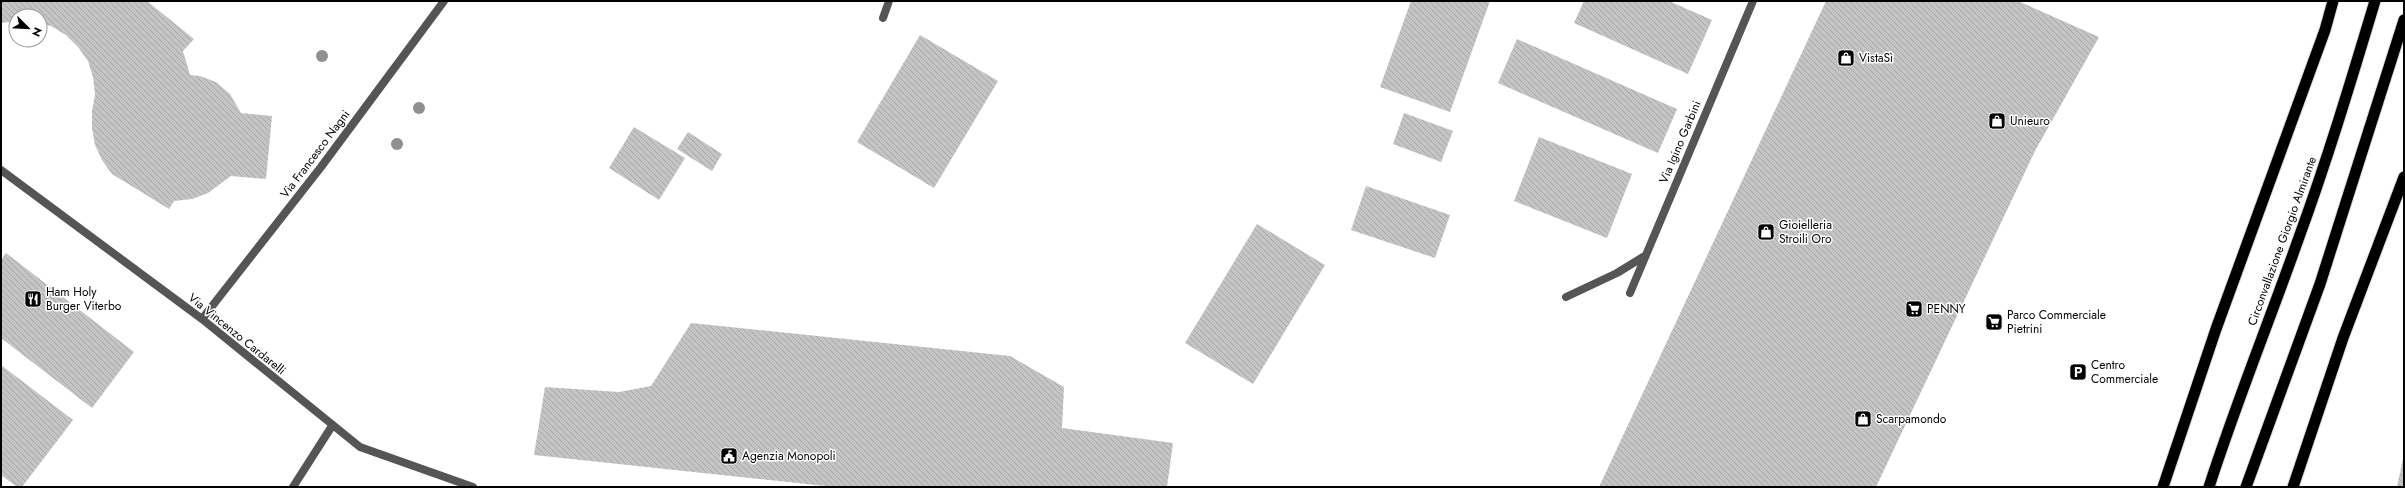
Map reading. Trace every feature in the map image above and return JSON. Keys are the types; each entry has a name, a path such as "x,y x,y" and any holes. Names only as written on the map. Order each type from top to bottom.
{"highway":[{"path":"2163,487 2216,329 2325,30 2333,1"},
{"name":"Circonvallazione Giorgio Almirante","path":"2210,487 2233,414 2299,239 2354,73 2375,1"},
{"path":"2246,487 2256,454 2320,284 2404,20"},
{"path":"2293,487 2343,338 2404,177"}],"street":[{"name":"Via Francesco Nagni","path":"202,320 321,167 444,1"},
{"path":"883,18 888,1"},
{"name":"Via Igino Garbini","path":"1630,293 1643,257 1753,1"},
{"name":"Via Vincenzo Cardarelli","path":"1,170 202,320 360,447 473,487"},
{"path":"1566,298 1617,273 1643,257"},
{"path":"293,487 332,426"}],"building":[{"path":"1,1 147,1 194,39 183,51 190,75 200,76 216,82 230,94 241,113 272,116 266,179 231,176 208,193 192,199 174,201 169,209 112,174 102,160 95,145 92,128 92,111 95,95 93,77 88,61 78,47 66,35 48,25 48,8 8,8 8,22 1,23"},
{"path":"1411,1 1490,1 1450,112 1380,87"},
{"path":"1584,1 1669,1 1712,20 1688,74 1574,23"},
{"path":"1826,1 2018,1 2099,37 2035,151 1876,487 1599,487"},
{"path":"920,35 998,81 934,188 857,142"},
{"path":"1517,39 1677,109 1658,153 1498,83"},
{"path":"1404,113 1453,131 1441,162 1393,144"},
{"path":"634,127 685,158 659,200 609,168"},
{"path":"688,132 722,154 712,171 677,149"},
{"path":"1539,137 1632,174 1607,238 1514,201"},
{"path":"1366,186 1450,215 1435,258 1351,230"},
{"path":"1257,224 1325,265 1253,384 1185,343"},
{"name":"Ham Holy Burger Viterbo","path":"6,253 134,352 92,408 1,338 1,260"},
{"path":"691,323 1010,356 1064,387 1062,428 1173,443 1167,487 835,487 534,455 545,387 619,392 651,386"},
{"path":"1,365 73,420 22,487 17,487 1,475"},
{"path":"2403,459 2404,487 2397,487"}],"place":[{"name":"VistaSì","path":"1846,58"},
{"name":"Unieuro","path":"1997,121"},
{"name":"Gioielleria Stroili Oro","path":"1766,232"},
{"name":"Ham Holy Burger Viterbo","path":"33,299"},
{"name":"PENNY","path":"1914,309"},
{"name":"Parco Commerciale Pietrini","path":"1994,322"},
{"name":"Centro Commerciale","path":"2078,372"},
{"name":"Scarpamondo","path":"1863,419"},
{"name":"Agenzia Monopoli","path":"729,456"}]}
